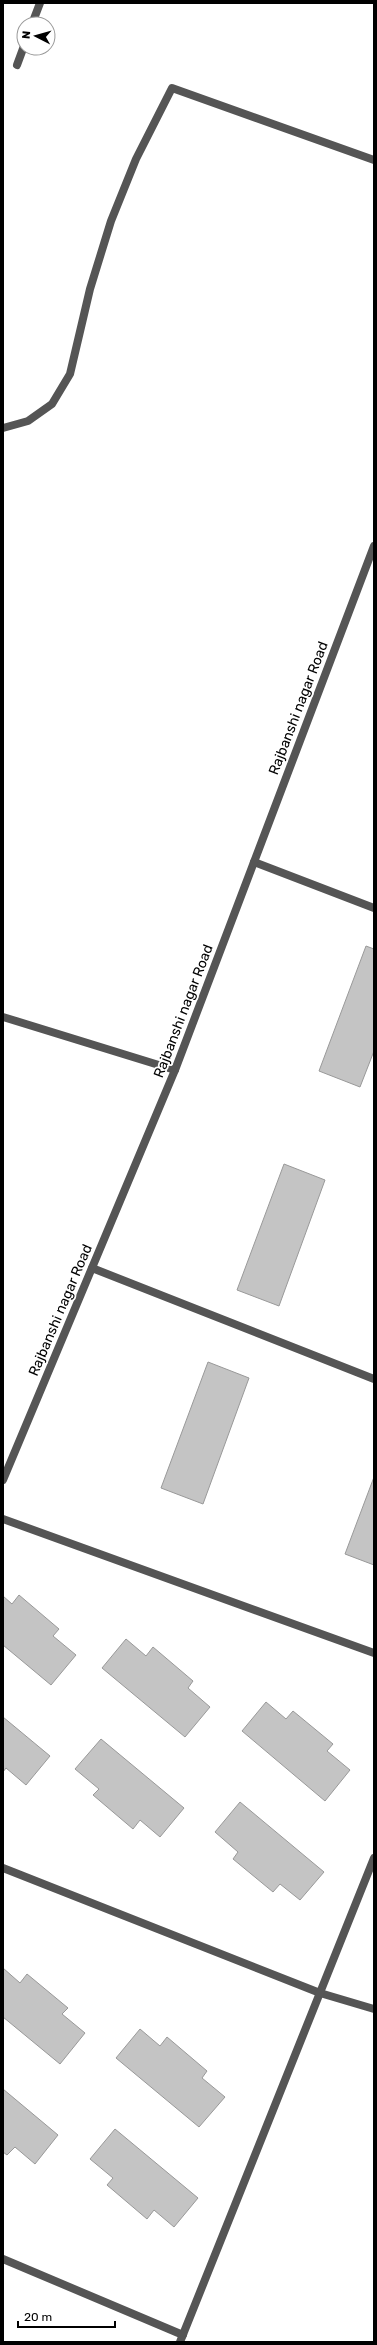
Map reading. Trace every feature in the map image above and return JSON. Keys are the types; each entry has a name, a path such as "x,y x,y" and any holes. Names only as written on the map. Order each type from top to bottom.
{"street":[{"path":"35,16 40,3"},
{"path":"17,65 20,56"},
{"path":"3,428 28,421 52,404 70,374 90,289 111,221 136,159 172,88 374,160"},
{"name":"Rajbanshi nagar Road","path":"3,1480 175,1070 374,546"},
{"path":"254,862 374,908"},
{"path":"3,1017 175,1070"},
{"path":"92,1268 374,1379"},
{"path":"3,1519 374,1653"},
{"path":"3,2259 182,2338 374,1858"},
{"path":"3,1868 320,1993 374,2009"}],"building":[{"path":"366,946 374,949 374,1051 360,1087 319,1071"},
{"path":"284,1164 325,1180 279,1306 237,1290"},
{"path":"208,1362 249,1378 203,1504 161,1488"},
{"path":"374,1477 374,1565 345,1554"},
{"path":"19,1595 59,1629 53,1636 76,1655 51,1685 3,1645 3,1596 12,1604"},
{"path":"126,1639 146,1656 153,1647 193,1681 188,1688 210,1707 185,1737 102,1668"},
{"path":"266,1702 286,1719 293,1711 333,1744 327,1751 350,1770 325,1801 242,1731"},
{"path":"3,1717 50,1756 26,1785 6,1768 3,1772"},
{"path":"101,1739 184,1808 160,1837 140,1820 133,1829 93,1795 99,1789 75,1769"},
{"path":"240,1802 324,1872 300,1900 280,1884 273,1892 233,1859 238,1852 215,1832"},
{"path":"3,1968 20,1983 27,1974 68,2008 62,2014 85,2033 60,2064 3,2017"},
{"path":"140,2029 160,2046 167,2037 207,2071 202,2078 225,2097 199,2127 116,2058"},
{"path":"3,2089 58,2135 35,2164 15,2147 7,2155 3,2152"},
{"path":"115,2129 198,2198 174,2227 154,2210 147,2219 107,2185 113,2178 90,2159"}]}
